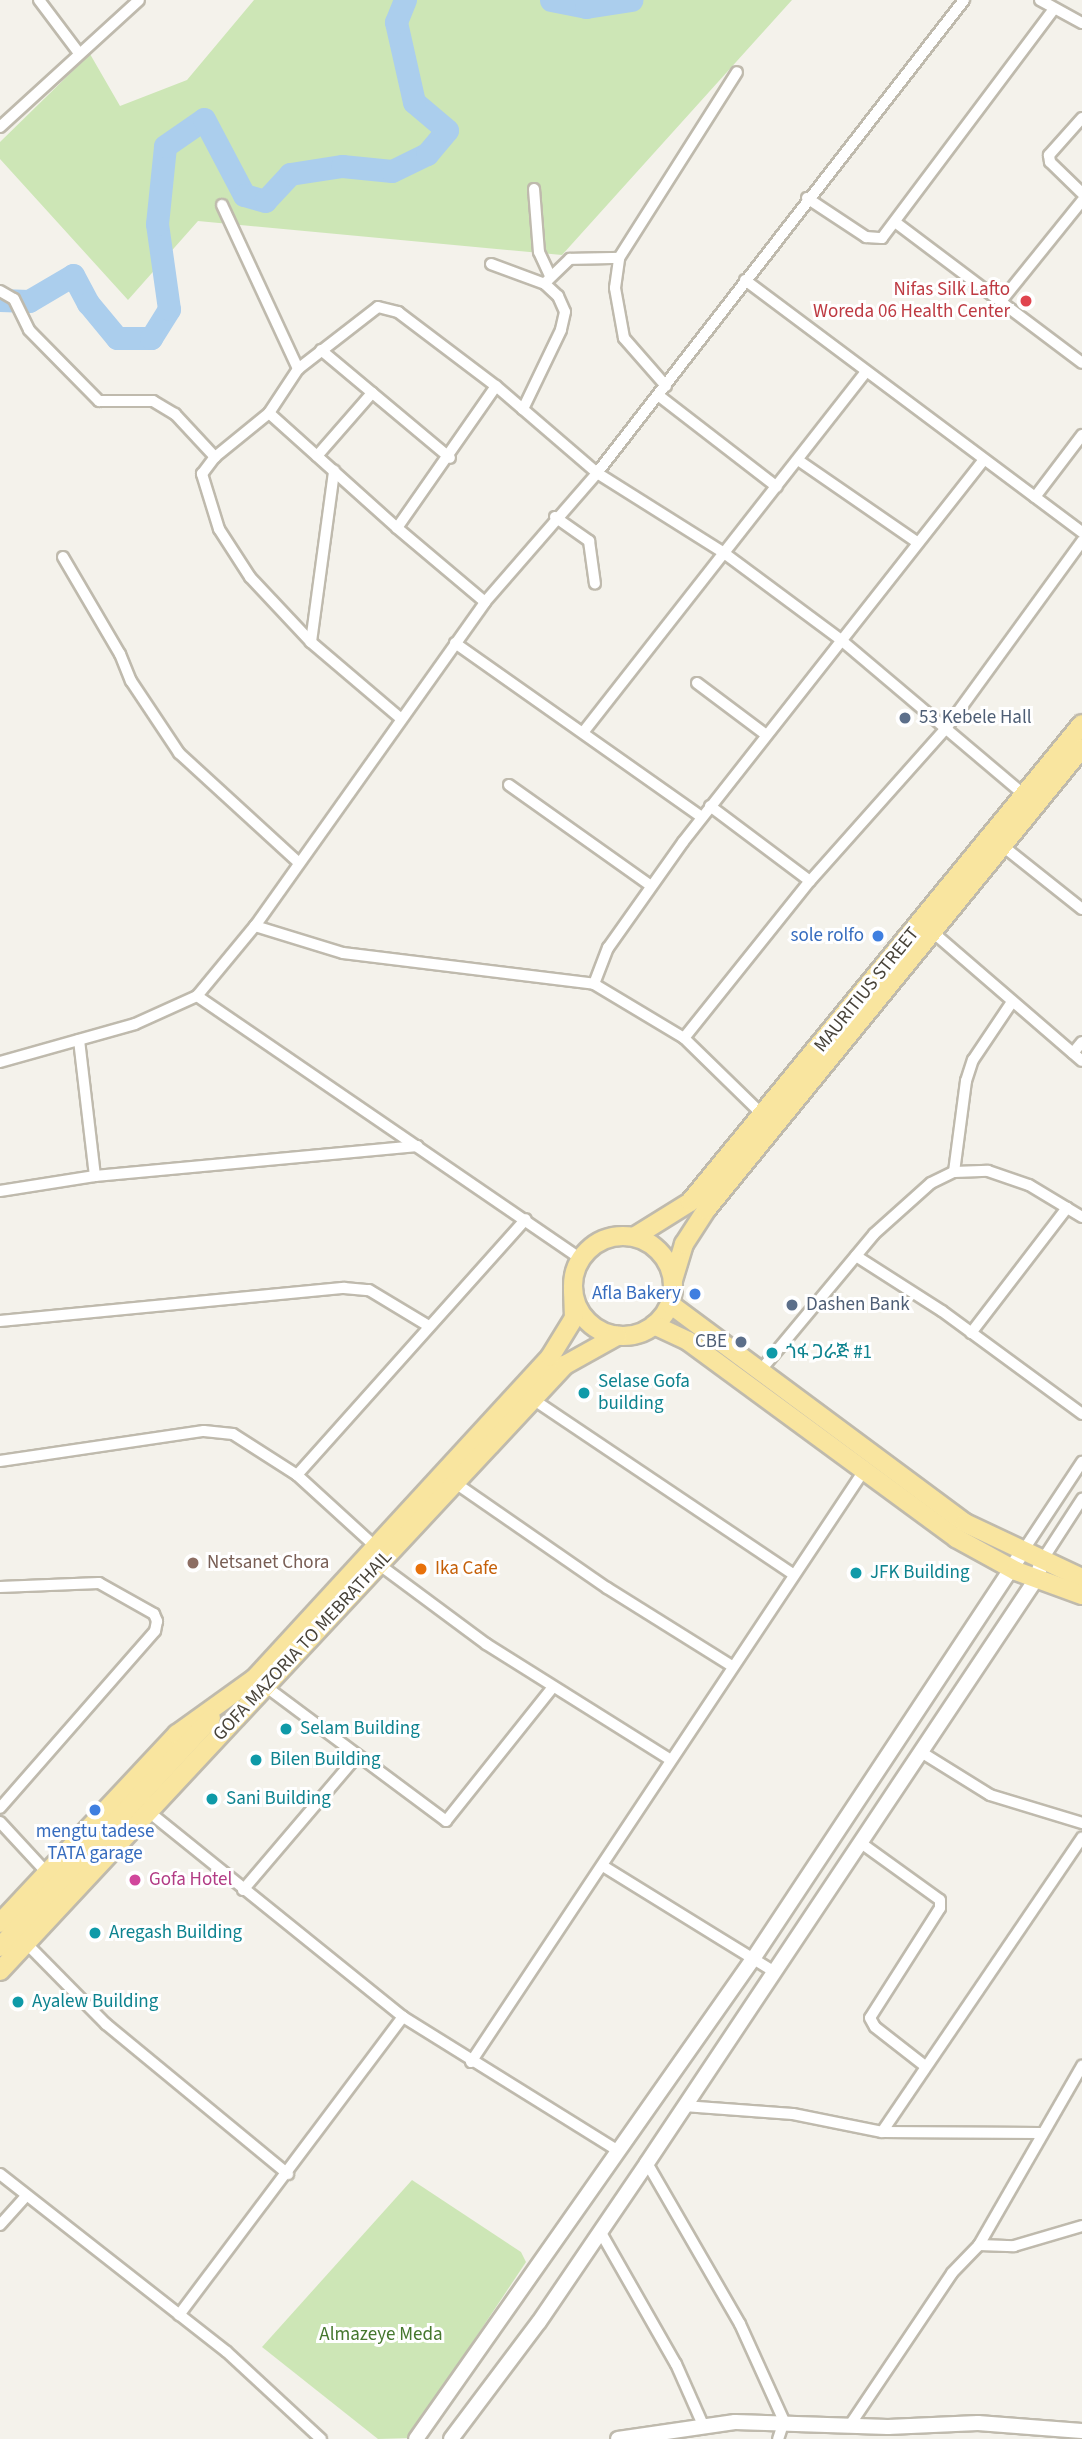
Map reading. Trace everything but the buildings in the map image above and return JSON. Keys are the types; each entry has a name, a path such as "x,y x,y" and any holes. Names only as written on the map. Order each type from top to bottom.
{"main road":[{"name":"MAURITIUS STREET","path":"634,1237 690,1202 769,1120 1031,800 1082,724"},
{"name":"MAURITIUS STREET","path":"1031,800 1082,748"},
{"name":"MAURITIUS STREET","path":"673,1280 684,1244 769,1120"},
{"path":"634,1237 660,1253 673,1280 670,1304 654,1325 617,1336 586,1321 573,1289 581,1259 604,1240 634,1237"},
{"name":"GOFA MAZORIA TO MEBRATHAIL","path":"527,1394 574,1318 573,1289"},
{"path":"670,1304 965,1523 1082,1578"},
{"path":"654,1325 688,1341 956,1538 1012,1569 1082,1595"},
{"name":"GOFA MAZORIA TO MEBRATHAIL","path":"0,1971 244,1709 260,1682 527,1394 565,1365 617,1336"},
{"name":"GOFA MAZORIA TO MEBRATHAIL","path":"0,1923 177,1734 230,1696 260,1682"},
{"path":"0,1947 182,1753 230,1696"},
{"path":"182,1753 244,1709"}],"street":[{"path":"39,0 79,53"},
{"path":"0,127 139,0"},
{"path":"0,1062 135,1024 197,996 255,926 399,717 485,602 555,517 597,474 807,198 964,0"},
{"path":"1040,0 1053,10 1082,23"},
{"path":"807,198 875,240 895,222 1053,10"},
{"path":"666,386 624,338 615,288 619,258 737,72"},
{"path":"1082,118 1049,155 1050,162 1082,193"},
{"path":"523,409 561,330 565,312 548,280 539,252 534,189"},
{"path":"1002,300 1082,201"},
{"path":"222,205 298,369"},
{"path":"895,222 1002,300 1082,363"},
{"path":"548,280 570,259 619,258"},
{"path":"491,264 548,280"},
{"path":"745,280 865,373 1082,532"},
{"path":"0,291 14,299 29,330 99,401 153,401 176,414 215,457"},
{"path":"399,717 311,642 250,577 219,529 202,474 215,457 269,413 298,369 371,311 390,309 496,386 597,474 724,553 841,640 1031,800"},
{"path":"321,350 450,458"},
{"path":"585,730 865,373"},
{"path":"397,528 450,458 496,386"},
{"path":"317,456 372,393"},
{"path":"658,396 777,487"},
{"path":"269,413 397,528 485,602"},
{"path":"1035,497 1082,435"},
{"path":"798,460 917,542"},
{"path":"594,984 608,948 710,806 984,460"},
{"path":"311,642 334,471"},
{"path":"555,517 589,541 594,584"},
{"path":"684,1038 810,881 947,727 1082,541"},
{"path":"63,557 120,654 131,681 179,753 298,862"},
{"path":"455,642 585,730 702,817"},
{"path":"697,683 765,734"},
{"path":"509,785 651,886"},
{"path":"710,806 810,881"},
{"path":"997,842 1082,909"},
{"path":"255,926 343,953 594,984 684,1038 769,1120"},
{"path":"928,928 1082,1061"},
{"path":"197,996 581,1259"},
{"path":"954,1172 965,1081 973,1060 1012,1002"},
{"path":"79,1040 95,1176"},
{"path":"1073,1053 1082,1042"},
{"path":"0,1191 95,1176 418,1146"},
{"path":"760,1371 856,1256 931,1183 954,1172 988,1171 1029,1185 1082,1217"},
{"path":"971,1332 1067,1208"},
{"path":"297,1475 427,1325 526,1219"},
{"path":"856,1256 971,1332 1082,1414"},
{"path":"0,1321 344,1288 369,1290 427,1325"},
{"path":"527,1394 793,1574"},
{"path":"0,1461 204,1431 233,1434 297,1475 377,1556 553,1687 671,1760"},
{"path":"416,2439 753,1959 1082,1462"},
{"path":"471,2062 863,1472"},
{"path":"449,1478 607,1588 732,1666"},
{"path":"451,2439 647,2162 1036,1579 1043,1559 1082,1499"},
{"path":"0,1587 99,1583 155,1614 157,1621 155,1631 0,1808"},
{"path":"260,1682 446,1821 553,1687"},
{"path":"921,1752 990,1795 1082,1823"},
{"path":"243,1890 357,1756"},
{"path":"149,1812 403,2017 471,2062 618,2151"},
{"path":"0,1822 47,1873"},
{"path":"882,2132 1082,1838"},
{"path":"861,1843 940,1900 940,1908 870,2018 875,2027 925,2066"},
{"path":"603,1866 773,1972"},
{"path":"26,1943 106,2024 288,2174"},
{"path":"178,2315 288,2174 403,2017"},
{"path":"850,2425 952,2273 979,2245 1040,2133 1082,2066"},
{"path":"684,2106 793,2115 882,2132 1040,2133"},
{"path":"647,2162 740,2324 784,2421 778,2439"},
{"path":"0,2174 25,2197 227,2352 321,2439"},
{"path":"0,2225 25,2197"},
{"path":"979,2245 1014,2246 1082,2226"},
{"path":"600,2231 676,2364 703,2426"},
{"path":"618,2439 703,2426 784,2421 850,2425 889,2433 1082,2431"}],"green space":[{"path":"254,0 792,0 562,255 198,221 128,300 0,159 0,142 90,54 120,106 187,80"},
{"name":"Almazeye Meda","path":"412,2180 521,2252 526,2262 409,2438 378,2439 262,2347"}],"waterway":[{"path":"0,300 29,301 73,275 88,303 117,338 151,338 169,309 157,224 165,146 204,119 244,195 265,201 290,174 342,166 392,171 427,154 447,130 414,102 396,22 405,0"},
{"path":"551,0 586,7 631,0"}],"place":[{"name":"Nifas Silk Lafto Woreda 06 Health Center","path":"1026,301"},
{"name":"53 Kebele Hall","path":"905,718"},
{"name":"sole rolfo","path":"878,936"},
{"name":"Afla Bakery","path":"695,1294"},
{"name":"Dashen Bank","path":"792,1305"},
{"name":"CBE","path":"741,1342"},
{"name":"ጎፋ ጋራጅ #1","path":"772,1353"},
{"name":"Selase Gofa building","path":"584,1393"},
{"name":"Netsanet Chora","path":"193,1563"},
{"name":"Ika Cafe","path":"421,1569"},
{"name":"JFK Building","path":"856,1573"},
{"name":"Selam Building","path":"286,1729"},
{"name":"Bilen Building","path":"256,1760"},
{"name":"Sani Building","path":"212,1799"},
{"name":"mengtu tadese TATA garage","path":"95,1810"},
{"name":"Gofa Hotel","path":"135,1880"},
{"name":"Aregash Building","path":"95,1933"},
{"name":"Ayalew Building","path":"18,2002"}]}
